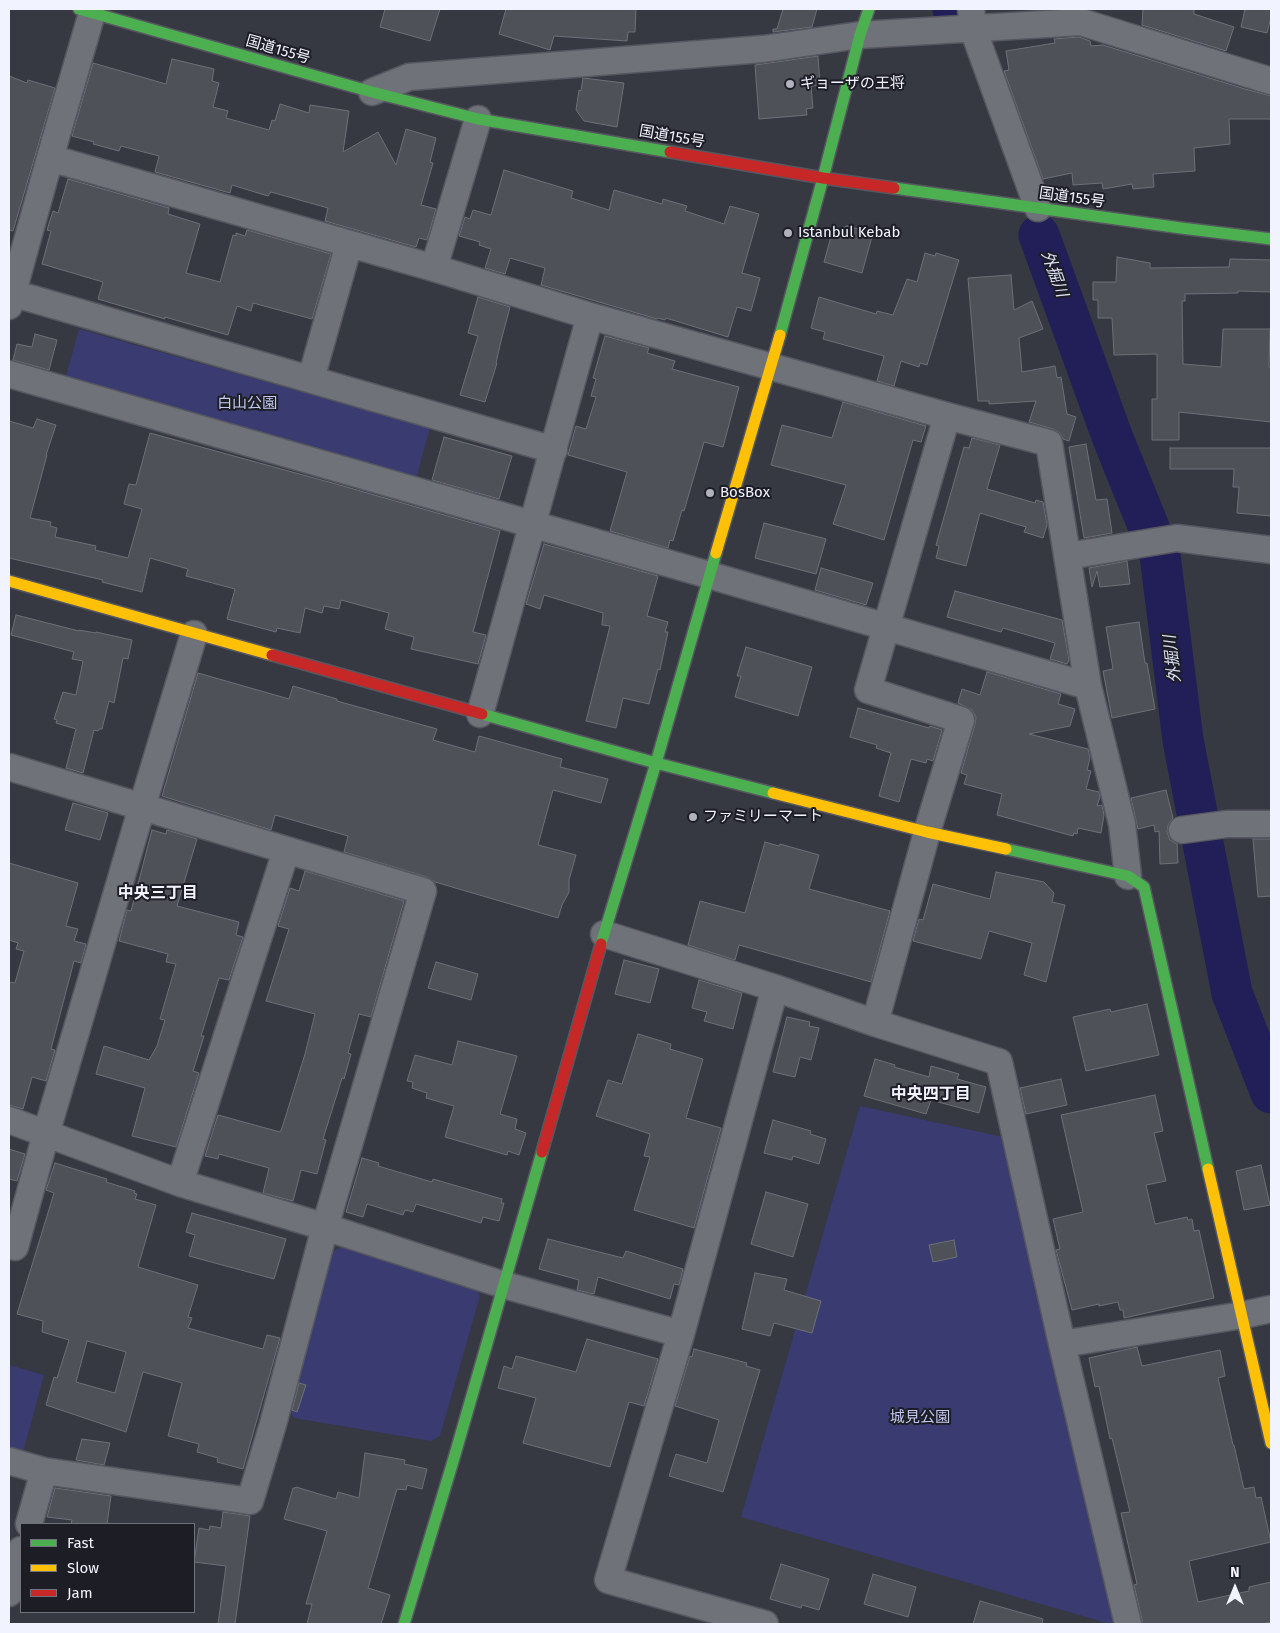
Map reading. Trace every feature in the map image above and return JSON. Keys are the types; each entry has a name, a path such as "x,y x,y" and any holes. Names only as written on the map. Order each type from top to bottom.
{"main road":[{"path":"404,1624 771,366 860,35 869,9"},
{"name":"国道155号","path":"86,11 372,92 478,119 823,178 1271,239"},
{"path":"9,581 656,763 927,832 1128,876 1144,887 1271,1443"}],"street":[{"path":"86,11 50,158 10,300 311,380 554,450"},
{"path":"972,19 1038,208"},
{"path":"372,92 409,77 763,49 972,19 1081,22 1271,81"},
{"path":"434,268 478,119"},
{"path":"50,158 434,268 590,316 1049,443 1088,686 1122,824 1128,876"},
{"path":"311,380 349,244"},
{"path":"480,714 590,316"},
{"path":"9,374 1088,686"},
{"path":"875,1023 927,832 961,720 868,690 947,416"},
{"path":"1068,556 1176,538 1271,550"},
{"path":"9,1245 15,1247 46,1134 194,634"},
{"path":"9,768 423,891 325,1227 273,1424 250,1501 44,1471 9,1461"},
{"path":"1182,830 1227,824 1271,824"},
{"path":"180,1183 286,851"},
{"path":"604,934 999,1062 1062,1344 1128,1624"},
{"path":"765,1624 608,1580 681,1334 775,988"},
{"path":"9,1120 180,1183 325,1227 504,1285 681,1334"},
{"path":"1062,1344 1271,1309"},
{"path":"29,1523 44,1471"},
{"path":"9,1593 20,1554"}],"green space":[{"name":"白山公園","path":"79,329 430,428 416,479 65,380"},
{"name":"城見公園","path":"860,1106 1003,1137 1116,1624 1110,1624 741,1517"},
{"path":"342,1247 475,1287 480,1296 440,1436 431,1441 294,1418 288,1409 332,1252"},
{"path":"9,1365 44,1375 23,1453 9,1450"}],"building":[{"path":"385,9 440,9 430,41 380,27"},
{"path":"506,9 636,9 635,32 628,32 627,41 554,36 550,50 499,34"},
{"path":"783,9 817,9 812,27 773,32 773,29 777,29"},
{"path":"1143,9 1194,9 1194,14 1234,27 1226,51 1142,25"},
{"path":"1245,9 1271,9 1267,33 1241,27"},
{"path":"1079,37 1090,41 1091,46 1103,45 1271,96 1271,119 1229,119 1230,144 1194,148 1195,171 1153,174 1154,187 1133,189 1132,184 1103,189 1102,183 1073,185 1072,173 1043,179 1004,71 1009,70 1006,51 1055,43 1054,39"},
{"path":"818,56 820,85 811,86 813,108 806,109 807,115 759,119 755,65"},
{"path":"172,59 214,69 212,81 219,83 213,107 228,111 226,118 269,130 272,120 275,121 280,104 309,113 310,105 349,111 343,152 378,132 396,165 406,129 436,138 430,162 433,163 421,205 436,209 427,240 419,238 416,247 325,221 328,208 271,192 268,196 232,185 230,193 155,172 159,156 121,146 119,151 72,136 93,63 166,84"},
{"path":"9,76 27,83 28,80 55,88 13,231 9,230"},
{"path":"583,78 624,83 617,127 584,121 576,110"},
{"path":"504,170 573,191 571,198 609,210 614,190 662,204 663,199 687,206 685,211 724,224 730,206 759,214 742,273 760,278 751,311 737,307 728,337 666,318 665,320 657,319 541,285 545,268 510,258 505,274 485,268 491,249 479,245 480,242 459,236 465,217 470,219 473,210 491,215"},
{"path":"68,179 169,208 168,214 200,224 186,273 220,282 233,235 236,236 236,233 245,236 247,230 331,254 312,319 253,303 251,311 237,306 228,335 98,299 103,282 42,264 51,231 47,230 53,211 58,213"},
{"path":"847,226 873,233 862,273 824,262 832,233"},
{"path":"925,253 935,256 936,253 959,260 927,365 920,363 919,367 901,361 894,386 877,381 884,356 823,339 825,332 811,328 819,297 876,314 877,311 893,315 907,279 917,282"},
{"path":"1117,257 1150,263 1150,268 1229,267 1230,259 1271,260 1271,292 1238,291 1238,293 1185,294 1185,301 1182,301 1183,364 1221,367 1223,329 1270,329 1271,422 1179,412 1179,440 1152,440 1152,399 1157,399 1157,354 1114,355 1112,318 1098,318 1098,300 1093,300 1093,282 1116,282"},
{"path":"1011,275 1014,310 1032,301 1043,329 1019,338 1022,372 1055,366 1057,378 1061,377 1067,414 1076,417 1069,441 1063,439 1060,433 1053,429 1029,422 1036,401 989,404 989,401 978,401 968,278"},
{"path":"478,297 510,307 497,363 485,402 460,395 478,336 468,333"},
{"path":"35,334 57,340 49,370 13,360 17,344 32,347"},
{"path":"605,336 649,348 647,353 675,361 672,369 739,387 723,447 704,442 684,511 682,510 673,541 670,540 668,548 610,531 627,472 568,455 576,426 586,429 596,397 591,396 596,379 593,378"},
{"path":"843,402 926,426 921,442 913,440 884,540 833,524 846,485 771,465 782,425 832,438"},
{"path":"37,419 56,425 46,455 30,518 51,522 50,526 57,528 55,537 96,546 95,550 128,558 142,509 124,504 129,484 136,485 150,433 500,531 473,632 486,635 478,664 411,649 414,637 385,629 389,613 341,600 339,609 324,606 322,613 305,608 300,633 277,628 276,632 227,619 235,589 186,576 188,569 150,558 142,592 102,582 103,580 9,558 9,421 33,428"},
{"path":"444,437 512,456 499,499 432,480"},
{"path":"972,438 1000,445 987,489 1035,503 1036,500 1043,502 1047,525 1043,538 1024,532 1026,527 980,513 966,566 936,558 939,546 936,545 964,447 969,448"},
{"path":"1086,444 1096,500 1107,499 1112,533 1084,538 1069,447"},
{"path":"1170,448 1271,448 1271,516 1237,513 1239,487 1233,487 1234,469 1170,469"},
{"path":"764,523 826,539 816,574 755,558"},
{"path":"544,544 658,576 647,616 668,622 665,632 668,632 660,670 658,669 649,704 623,698 616,728 586,721 610,626 602,625 603,613 544,595 540,609 526,604"},
{"path":"1127,561 1130,584 1100,587 1097,571 1092,587 1089,568"},
{"path":"821,568 873,583 866,605 815,590"},
{"path":"955,591 1062,620 1069,660 1067,664 1050,659 1055,643 1003,628 1001,632 947,617"},
{"path":"16,615 79,631 96,632 132,640 128,659 123,658 114,703 109,701 102,729 94,730 83,773 66,768 76,729 56,723 57,720 54,719 63,692 76,695 83,661 72,659 74,652 11,635"},
{"path":"1139,622 1145,663 1147,663 1155,709 1112,718 1103,671 1113,669 1106,627"},
{"path":"746,647 812,667 798,716 735,697 741,676 737,676"},
{"path":"987,672 1061,694 1058,704 1075,709 1070,726 1029,734 1088,749 1090,758 1087,770 1091,771 1086,789 1099,792 1100,797 1097,806 1102,805 1104,815 1101,833 1078,828 1077,834 1074,833 1073,836 997,815 1002,794 964,784 967,775 961,773 976,717 972,710 958,703 962,689 980,695"},
{"path":"198,673 289,699 293,686 337,699 337,701 437,729 433,740 475,752 479,736 562,759 560,767 608,779 601,803 553,790 538,845 576,855 569,880 569,892 558,918 435,882 427,877 344,852 348,836 275,815 271,830 162,796"},
{"path":"858,708 942,730 933,761 927,759 926,763 911,759 899,802 879,796 891,753 876,748 877,745 850,737"},
{"path":"1166,790 1173,818 1168,825 1167,832 1170,840 1177,844 1178,863 1160,864 1159,831 1155,832 1154,825 1138,829 1131,798"},
{"path":"73,803 108,813 100,840 65,830"},
{"path":"152,830 166,834 167,830 197,839 177,906 239,922 236,935 243,937 229,980 219,978 201,1036 204,1036 193,1071 199,1073 176,1147 132,1136 145,1088 96,1074 104,1046 149,1060 157,1046 165,1020 160,1019 176,964 166,962 168,954 119,941 127,910 131,911"},
{"path":"1253,839 1271,839 1271,896 1258,897"},
{"path":"765,842 779,846 780,844 819,855 809,889 890,911 871,982 739,945 735,960 688,945 700,901 745,913"},
{"path":"9,863 78,883 66,926 78,929 74,941 86,944 81,963 74,961 51,1049 55,1050 46,1081 32,1077 23,1109 9,1105 9,982 15,983 24,951 16,949 18,943 9,940"},
{"path":"305,871 404,901 371,1017 359,1014 348,1053 351,1054 344,1079 342,1078 323,1139 326,1140 317,1174 301,1170 293,1201 263,1193 269,1168 219,1154 218,1159 205,1156 218,1115 280,1132 282,1128 305,1054 315,1014 266,1001 289,929 278,926 290,888 299,891"},
{"path":"996,872 1044,882 1054,893 1052,902 1065,905 1046,982 1024,975 1032,943 989,931 981,959 913,941 919,919 923,920 933,884 990,899"},
{"path":"624,960 659,969 650,1003 615,994"},
{"path":"436,962 478,974 471,1000 428,988"},
{"path":"699,980 742,993 733,1029 704,1021 707,1012 692,1008"},
{"path":"1147,1004 1159,1055 1086,1071 1073,1017 1110,1009 1111,1012"},
{"path":"787,1017 810,1022 809,1026 819,1028 811,1060 800,1057 795,1077 773,1072"},
{"path":"638,1034 671,1044 670,1049 703,1059 686,1118 721,1128 694,1228 634,1210 650,1157 644,1156 650,1134 596,1116 608,1080 622,1084"},
{"path":"458,1041 517,1056 500,1114 517,1119 515,1129 526,1133 519,1155 508,1151 507,1155 445,1137 454,1106 426,1098 427,1093 412,1088 413,1082 407,1081 415,1055 452,1065"},
{"path":"875,1059 895,1065 894,1067 929,1077 931,1066 959,1074 957,1079 986,1087 979,1113 931,1100 926,1114 864,1096"},
{"path":"1061,1079 1067,1105 1026,1114 1020,1088"},
{"path":"1155,1095 1163,1131 1154,1133 1166,1181 1146,1185 1155,1224 1187,1217 1188,1220 1192,1219 1194,1231 1199,1230 1214,1298 1124,1318 1123,1310 1120,1310 1118,1302 1072,1310 1056,1250 1060,1249 1053,1219 1083,1212 1061,1115"},
{"path":"773,1120 811,1131 810,1134 826,1139 819,1164 793,1156 792,1160 764,1153"},
{"path":"9,1149 25,1154 17,1181 9,1179"},
{"path":"362,1158 379,1163 378,1166 432,1182 433,1179 502,1199 501,1203 504,1203 499,1221 483,1217 481,1223 416,1204 413,1212 405,1210 403,1215 367,1204 363,1217 346,1212"},
{"path":"55,1163 107,1179 106,1182 135,1191 134,1193 137,1194 135,1199 156,1205 138,1267 198,1285 188,1317 192,1318 188,1328 263,1349 267,1335 280,1338 243,1469 217,1462 218,1458 197,1452 199,1444 168,1436 182,1383 143,1372 126,1432 46,1405 54,1377 57,1378 69,1340 42,1332 43,1321 17,1314 54,1193 46,1190","holes":["87,1341 126,1352 115,1393 76,1382"]},
{"path":"1261,1165 1270,1205 1244,1210 1236,1171"},
{"path":"766,1192 808,1204 793,1257 751,1244"},
{"path":"192,1213 286,1239 274,1279 189,1256 195,1235 186,1232"},
{"path":"548,1239 623,1258 626,1251 683,1269 679,1285 674,1284 670,1299 598,1277 594,1294 577,1290 579,1280 539,1269"},
{"path":"954,1240 957,1257 933,1262 929,1245"},
{"path":"755,1273 787,1279 784,1290 821,1301 812,1333 774,1323 770,1336 742,1329"},
{"path":"587,1339 658,1359 644,1406 629,1402 610,1467 523,1443 536,1398 498,1388 504,1366 512,1369 516,1356 576,1372"},
{"path":"1137,1347 1142,1366 1220,1350 1225,1376 1218,1378 1244,1489 1254,1487 1256,1498 1261,1497 1271,1542 1189,1561 1198,1602 1249,1591 1249,1587 1271,1582 1271,1622 1262,1624 1143,1624 1134,1585 1137,1584 1121,1513 1130,1512 1112,1438 1110,1439 1099,1386 1095,1387 1089,1358"},
{"path":"694,1349 747,1363 746,1366 760,1370 723,1492 669,1476 676,1454 707,1463 719,1420 675,1406 690,1356 692,1357"},
{"path":"299,1383 306,1385 297,1412 292,1410"},
{"path":"82,1439 110,1443 104,1465 76,1460"},
{"path":"365,1453 405,1460 404,1464 427,1469 422,1489 407,1485 406,1490 397,1489 368,1588 390,1595 381,1624 307,1624 312,1604 306,1604 327,1531 284,1519 293,1488 296,1487 336,1499 338,1492 359,1498"},
{"path":"55,1488 111,1496 107,1523 71,1523 72,1520 47,1517"},
{"path":"223,1512 250,1516 235,1624 218,1624 226,1566 195,1562 199,1528 209,1530 210,1526 221,1528"},
{"path":"781,1564 829,1579 819,1610 802,1605 801,1608 770,1599"},
{"path":"873,1574 916,1587 908,1617 864,1604"},
{"path":"980,1601 1043,1619 1042,1624 973,1624"}],"waterway":[{"name":"外掘川","path":"953,9 960,21"},
{"name":"外掘川","path":"1039,235 1112,436 1160,555 1183,740 1232,993 1271,1093"}],"traffic: fast":[{"path":"79,9 372,92 478,119 670,152"},
{"path":"780,335 860,35 869,9"},
{"path":"894,188 1271,239"},
{"path":"601,944 656,763 716,553"},
{"path":"482,714 656,763 773,793"},
{"path":"1006,849 1128,876 1144,887 1208,1169"},
{"path":"404,1624 542,1152"}],"traffic: slow":[{"path":"716,553 780,335"},
{"path":"9,581 272,655"},
{"path":"773,793 927,832 1006,849"},
{"path":"1208,1169 1271,1443"}],"traffic: jam":[{"path":"670,152 894,188"},
{"path":"272,655 482,714"},
{"path":"542,1152 601,944"}],"place":[{"name":"ギョーザの王将","path":"790,84"},
{"name":"Istanbul Kebab","path":"788,233"},
{"name":"BosBox","path":"710,493"},
{"name":"ファミリーマート","path":"693,817"}],"district":[{"name":"中央三丁目","path":"158,894"},
{"name":"中央四丁目","path":"931,1095"}]}
